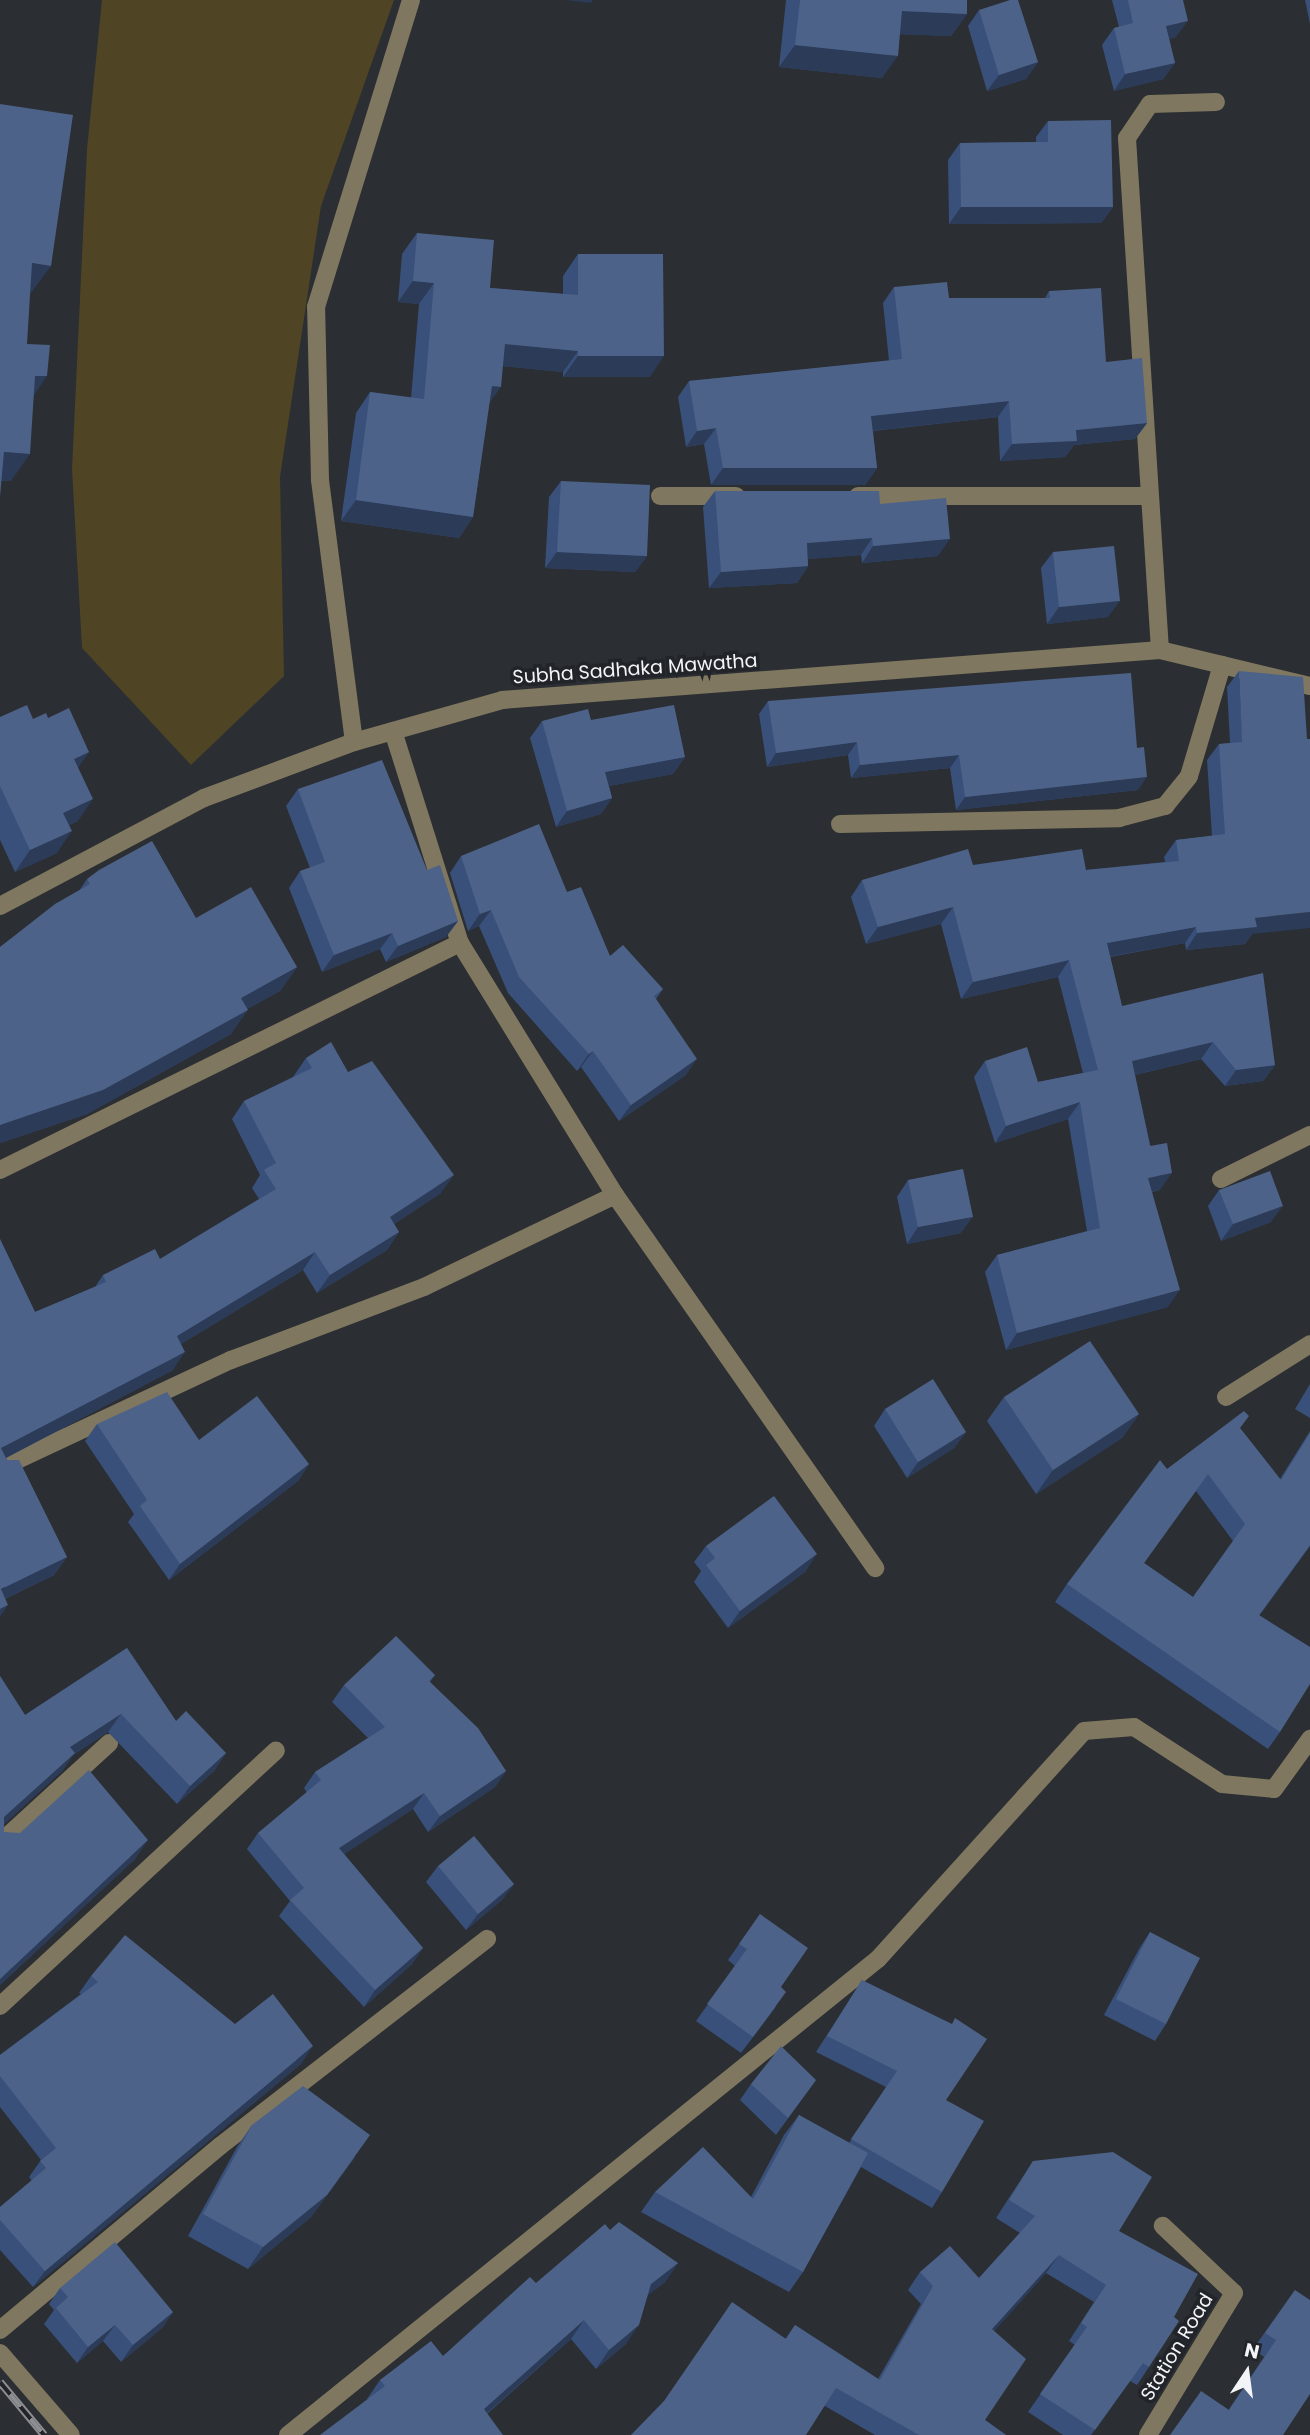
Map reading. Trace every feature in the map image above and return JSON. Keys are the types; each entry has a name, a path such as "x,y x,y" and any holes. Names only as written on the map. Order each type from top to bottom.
{"street":[{"path":"354,742 320,479 316,307 411,0"},
{"path":"1160,650 1127,138 1150,104 1216,102"},
{"path":"660,496 757,496"},
{"path":"841,496 1149,496"},
{"name":"Subha Sadhaka Mawatha","path":"0,906 204,798 354,742 502,700 1160,650 1310,686"},
{"path":"840,824 1119,818 1166,806 1189,776 1222,665"},
{"path":"393,731 460,943 615,1195 875,1568"},
{"path":"0,1170 460,943"},
{"path":"1220,1179 1310,1135"},
{"path":"0,1468 231,1360 424,1287 615,1195"},
{"path":"1226,1397 1310,1344"},
{"path":"288,2435 878,1959 1084,1731 1134,1727 1222,1784 1275,1789 1310,1739"},
{"path":"0,1843 109,1743"},
{"path":"0,2006 276,1750"},
{"path":"0,2330 220,2146 487,1939"},
{"name":"Station Road","path":"1149,2435 1234,2293 1163,2226"},
{"path":"0,2353 71,2435"}],"shaded area":[{"path":"102,0 394,0 321,206 280,477 284,676 191,765 82,648 72,469 87,149"}],"building":[{"path":"800,0 967,0 967,14 902,11 898,56 795,45"},
{"path":"1018,0 1038,62 999,75 979,10"},
{"path":"1128,0 1183,0 1188,21 1166,26 1175,63 1125,74 1114,28 1133,23"},
{"path":"0,104 73,115 51,266 32,263 27,344 50,345 47,376 35,376 30,454 4,452 0,497"},
{"path":"1111,120 1113,207 961,207 960,143 1048,142 1048,121"},
{"path":"417,233 494,240 490,288 578,295 578,254 663,254 664,356 578,356 578,351 505,344 501,387 492,386 473,517 356,500 370,392 424,399 434,283 413,281"},
{"path":"947,282 949,298 1050,298 1049,291 1101,288 1106,362 1142,358 1147,423 1076,430 1077,441 1012,444 1009,401 871,416 877,468 723,468 716,428 697,431 689,381 902,359 894,287"},
{"path":"561,481 650,485 647,556 557,552"},
{"path":"715,491 879,491 880,504 946,498 950,539 873,546 872,538 807,543 808,566 721,572"},
{"path":"1114,546 1120,601 1059,607 1053,552"},
{"path":"1239,671 1303,677 1307,739 1310,739 1310,912 1255,918 1257,927 1197,933 1196,927 1107,943 1122,1006 1263,973 1275,1065 1236,1070 1213,1042 1132,1061 1150,1146 1167,1143 1172,1173 1148,1178 1180,1290 1017,1333 997,1255 1100,1228 1080,1102 1006,1126 985,1061 1027,1047 1038,1082 1098,1070 1069,960 973,982 953,907 878,927 862,880 968,849 973,865 1082,849 1086,870 1179,861 1176,840 1225,834 1219,744 1242,742"},
{"path":"1131,673 1137,748 1144,747 1147,777 965,797 959,755 860,765 857,742 776,753 768,701"},
{"path":"27,705 33,719 46,713 48,718 69,708 89,752 74,759 93,799 63,813 72,831 30,850 0,786 0,717"},
{"path":"674,705 685,757 605,772 612,798 567,811 542,721 588,709 591,720"},
{"path":"382,760 427,870 440,865 458,921 398,946 392,933 334,955 300,871 325,862 298,789"},
{"path":"539,824 567,892 581,887 610,956 623,945 663,989 654,996 697,1059 631,1105 593,1051 589,1054 519,977 491,910 480,914 461,856"},
{"path":"152,841 196,918 251,887 297,967 241,998 248,1010 103,1090 0,1125 0,947 55,904 90,884 87,879 99,870"},
{"path":"331,1042 348,1072 372,1061 454,1175 390,1217 399,1232 330,1275 315,1252 177,1336 185,1352 1,1448 7,1460 19,1460 67,1557 1,1589 8,1605 0,1609 0,1239 35,1312 106,1282 103,1275 155,1249 160,1259 276,1189 264,1170 276,1163 244,1101 312,1068 306,1058"},
{"path":"963,1169 973,1217 918,1227 908,1180"},
{"path":"1270,1171 1283,1206 1233,1224 1219,1190"},
{"path":"1090,1341 1139,1414 1053,1470 1004,1397"},
{"path":"933,1379 966,1432 918,1462 885,1409"},
{"path":"167,1392 199,1440 257,1396 309,1464 180,1564 140,1506 147,1500 97,1424"},
{"path":"1244,1411 1249,1416 1240,1428 1281,1480 1310,1433 1310,1545 1259,1615 1310,1647 1310,1684 1280,1732 1067,1584 1160,1460 1167,1469","holes":["1208,1474 1245,1524 1193,1597 1144,1563"]},
{"path":"774,1496 817,1554 740,1611 706,1565 715,1558 706,1546"},
{"path":"396,1636 435,1675 429,1681 478,1728 506,1771 440,1816 424,1793 339,1848 423,1948 375,1990 290,1900 304,1888 258,1833 321,1780 315,1772 385,1727 344,1685"},
{"path":"127,1648 176,1721 186,1711 226,1753 190,1786 121,1714 70,1747 75,1753 4,1817 4,1832 20,1833 89,1770 148,1840 0,1979 0,1676 25,1715"},
{"path":"474,1836 514,1884 478,1914 438,1866"},
{"path":"760,1914 808,1948 781,1987 786,1992 753,2037 707,2004 747,1949 739,1944"},
{"path":"1150,1932 1200,1958 1166,2024 1116,1999"},
{"path":"125,1935 235,2024 273,1994 313,2046 45,2271 0,2220 0,2207 46,2168 40,2161 56,2148 0,2076 0,2055 98,1982 91,1976"},
{"path":"862,1980 952,2024 955,2018 987,2039 946,2100 984,2121 942,2192 851,2139 897,2071 827,2036"},
{"path":"781,2046 816,2080 788,2118 751,2084"},
{"path":"303,2086 370,2135 327,2195 263,2247 203,2214 252,2125"},
{"path":"799,2115 868,2153 803,2272 655,2192 703,2147 753,2199"},
{"path":"1113,2152 1152,2177 1119,2231 1198,2274 1174,2317 1179,2321 1149,2367 1143,2363 1095,2430 1040,2394 1087,2327 1081,2323 1106,2285 1059,2255 992,2329 1026,2359 985,2420 1006,2435 919,2435 836,2388 806,2435 631,2435 664,2401 732,2302 786,2339 795,2325 880,2380 933,2286 920,2272 950,2246 979,2278 1035,2216 1009,2200 1033,2161"},
{"path":"619,2222 678,2263 651,2284 639,2325 609,2350 584,2320 484,2409 503,2435 320,2435 385,2386 380,2380 431,2341 443,2356 530,2277 536,2283 605,2224 610,2230"},
{"path":"115,2242 173,2312 133,2345 115,2325 88,2347 56,2308 68,2297 60,2288"},
{"path":"1295,2290 1310,2300 1310,2394 1283,2435 1170,2435 1201,2391 1229,2410 1276,2340 1265,2333"}],"railway":[{"path":"0,2382 44,2435"}]}
